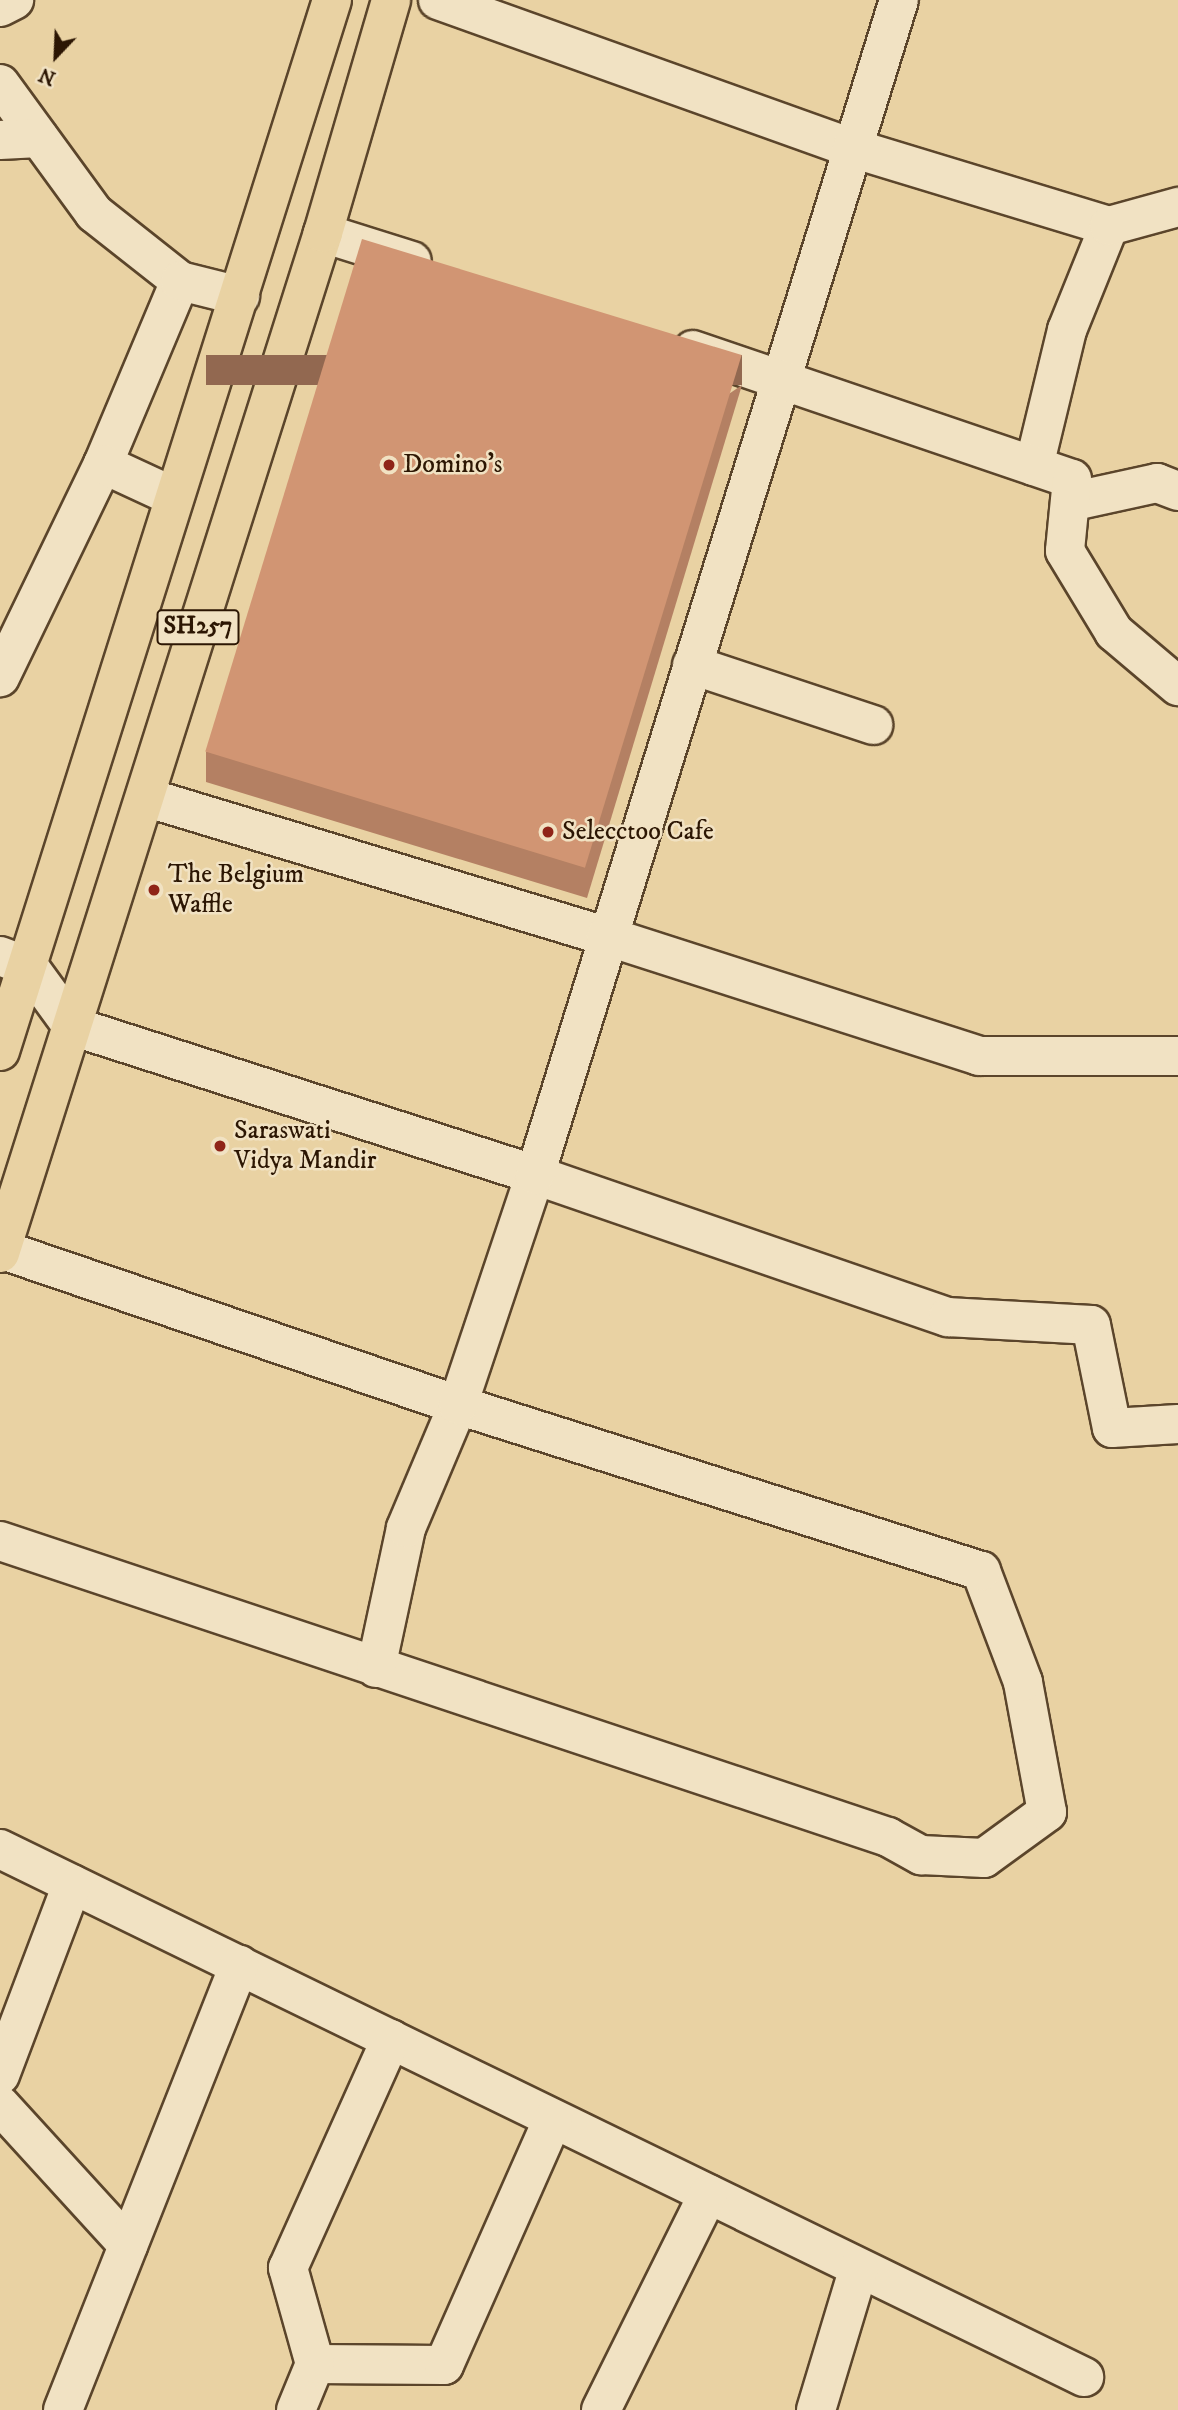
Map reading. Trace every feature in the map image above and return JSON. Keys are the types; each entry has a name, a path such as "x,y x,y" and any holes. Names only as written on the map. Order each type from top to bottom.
{"main road":[{"name":"SH257","path":"0,1051 15,962 174,497 332,0"},
{"name":"SH257","path":"1,1251 323,233 391,0"}],"street":[{"path":"0,7 14,0"},
{"path":"438,0 852,148 1109,226 1178,207"},
{"path":"376,1668 406,1528 458,1405 535,1175 606,936 783,378 899,0"},
{"path":"0,84 94,213 180,281 240,296"},
{"path":"0,140 39,138"},
{"path":"1034,466 1067,330 1109,226"},
{"path":"323,233 442,271"},
{"path":"0,677 103,464 180,281"},
{"path":"665,341 783,378 1072,479 1065,551 1114,632 1178,686"},
{"path":"103,464 174,497"},
{"path":"1070,502 1157,483 1178,491"},
{"path":"692,665 873,725"},
{"path":"145,797 606,936 979,1056 1178,1056"},
{"path":"15,962 72,1026 535,1175 948,1317 1091,1325 1112,1428 1178,1424"},
{"path":"0,1541 888,1837 921,1855 984,1858 1047,1812 1023,1682 981,1572 458,1405 1,1251"},
{"path":"0,1849 1084,2377"},
{"path":"0,2075 72,1884"},
{"path":"62,2410 239,1965"},
{"path":"296,2410 316,2364 288,2268 391,2039"},
{"path":"0,2105 128,2245"},
{"path":"316,2364 444,2365 553,2119"},
{"path":"601,2410 708,2194"},
{"path":"816,2410 859,2268"}],"building":[{"path":"362,239 742,355 585,868 205,752"}],"place":[{"name":"Domino's","path":"389,465"},
{"name":"Selecctoo Cafe","path":"548,832"},
{"name":"The Belgium Waffle","path":"154,890"},
{"name":"Saraswati Vidya Mandir","path":"220,1146"}]}
